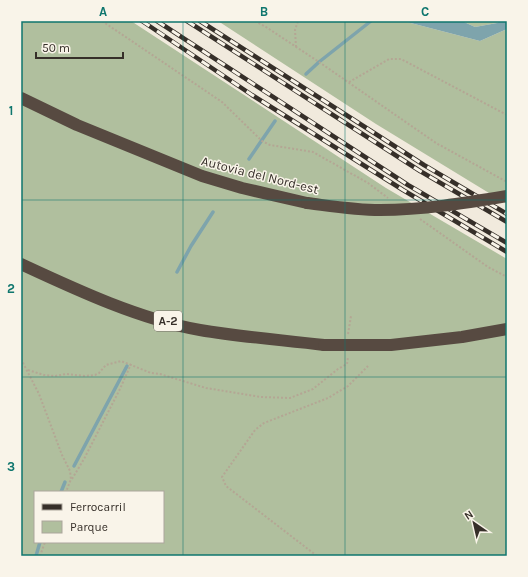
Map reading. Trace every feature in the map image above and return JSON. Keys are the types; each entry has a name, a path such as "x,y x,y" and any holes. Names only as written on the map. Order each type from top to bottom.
{"highway":[{"name":"Autovia del Nord-est","path":"21,98 77,125 202,176 242,188 307,203 342,208 380,210 409,209 507,196"},
{"name":"A-2","path":"21,264 109,303 151,317 200,330 324,346 391,345 462,337 507,329"}],"path":[{"path":"102,21 222,102 262,141 270,145 313,152 368,183 393,201"},
{"path":"255,21 348,82 436,143 507,182"},
{"path":"296,48 295,30 298,21"},
{"path":"348,82 388,59 401,59 507,115"},
{"path":"418,218 488,267 507,277"},
{"path":"348,337 351,316"},
{"path":"28,370 44,375 55,376 66,374 85,376 95,375 99,373 106,365 121,361 151,373 160,374 206,388 262,397 290,398 313,389 338,369 347,364 348,351"},
{"path":"21,359 39,394 62,455 70,471 71,480"},
{"path":"66,491 120,389 131,364"},
{"path":"317,556 226,486 222,477 255,430 264,423 328,398 348,386 368,366"},
{"path":"40,556 45,543"}],"green space":[{"path":"21,21 131,21 386,188 507,259 507,556 21,556"},
{"path":"218,21 403,21 480,41 507,29 507,204 376,124"},
{"path":"462,21 500,21 497,23 475,27"}],"water":[{"path":"403,21 462,21 475,27 497,23 500,21 507,21 507,29 480,41"}],"waterway":[{"path":"306,74 371,21"},
{"path":"249,159 275,121"},
{"path":"177,272 191,246 213,212"},
{"path":"74,466 127,366"},
{"path":"61,491 65,482"},
{"path":"36,556 40,543"}],"railway":[{"path":"142,21 252,95 403,190 507,252"},
{"path":"157,21 408,185 507,243"},
{"path":"187,21 420,171 507,222"},
{"path":"200,21 424,165 507,214"}]}
